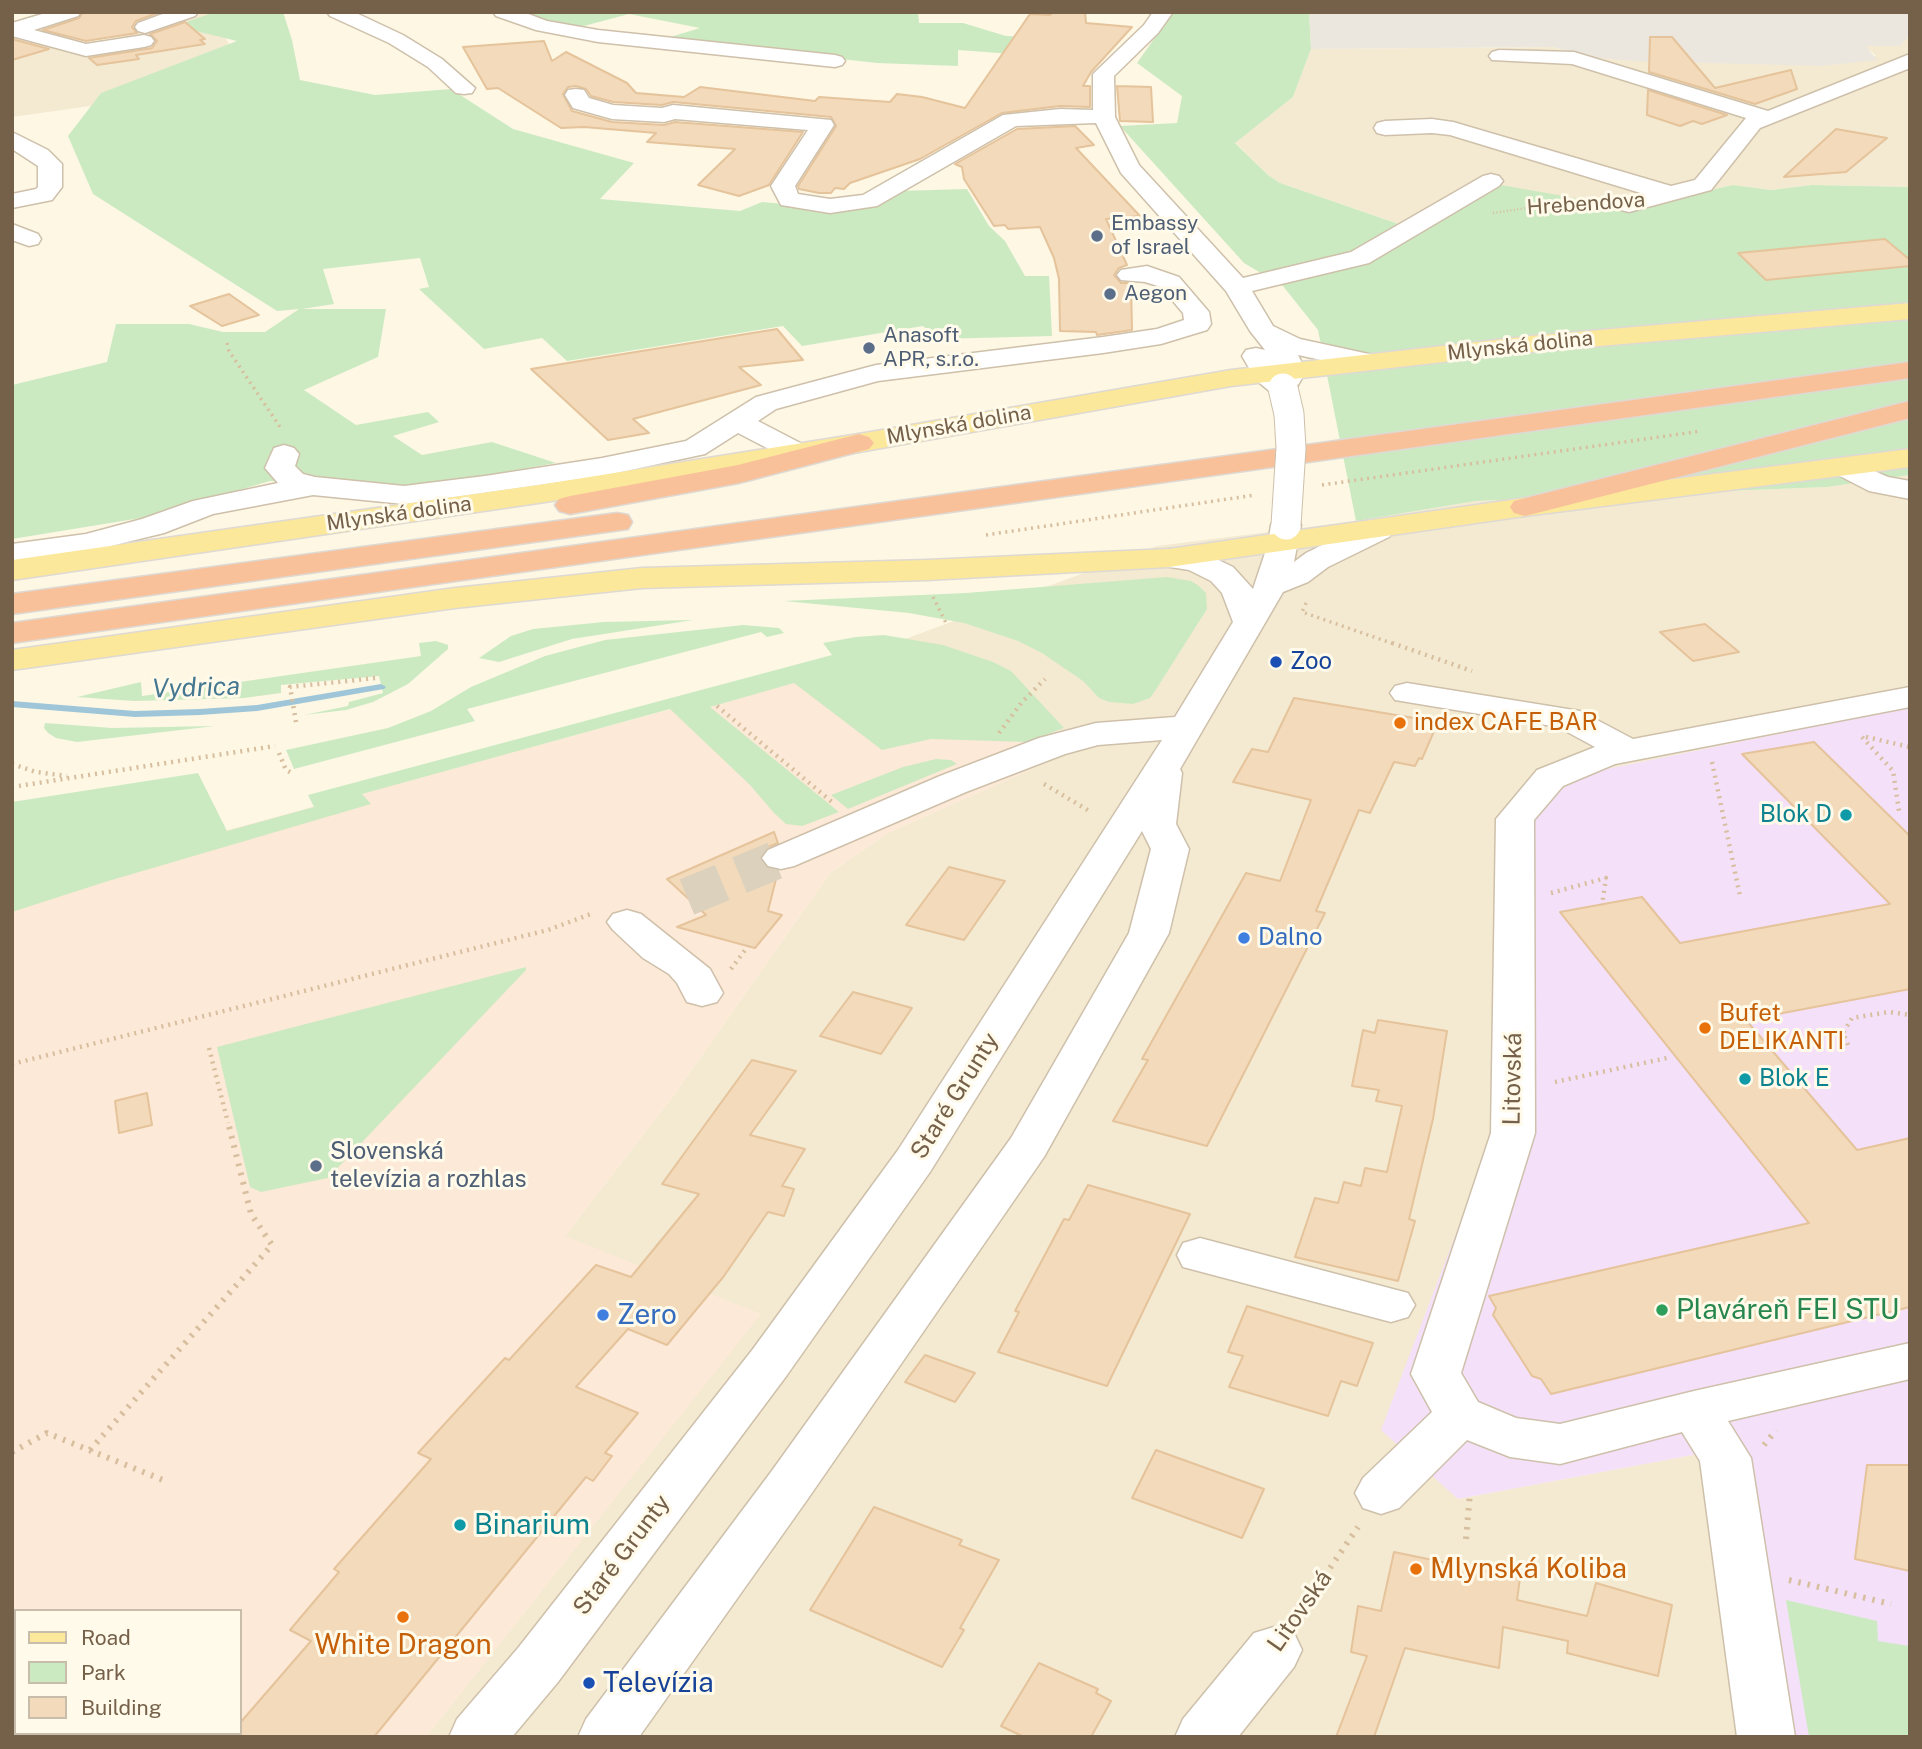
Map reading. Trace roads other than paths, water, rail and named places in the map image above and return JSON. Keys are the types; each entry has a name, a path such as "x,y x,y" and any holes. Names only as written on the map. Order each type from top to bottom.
{"highway":[{"path":"12,604 1910,347"},
{"path":"12,633 1910,370"},
{"path":"1525,508 1910,409"},
{"path":"12,604 739,474 859,443"}],"main road":[{"name":"Mlynská dolina","path":"12,570 545,493 859,443 1231,378 1272,364 1368,362 1531,344 1910,311"},
{"path":"12,660 455,598 642,578 927,570 1169,558 1285,534 1378,530 1910,458"}],"street":[{"path":"71,12 12,30 86,50 144,34 188,12"},
{"path":"337,12 396,39 435,63 464,88"},
{"path":"503,12 543,26 598,36 835,61"},
{"path":"1163,12 1151,29 1104,74 1104,117 1129,168 1246,285 1272,364 1291,345 1368,362"},
{"path":"1499,56 1574,58 1769,118"},
{"name":"Hrebendova","path":"1629,205 1703,185 1752,122 1769,118 1910,60"},
{"path":"576,95 581,103 612,112 664,115 673,112 822,125 783,186 789,200 830,206 869,201 1011,120 1060,116 1104,117"},
{"path":"1385,128 1432,126 1453,129 1672,194"},
{"path":"12,139 50,164 50,187 44,195 12,201"},
{"path":"1246,285 1360,258 1491,181"},
{"path":"284,454 280,468 292,480 313,486 404,495 602,467 695,448 766,403 876,373 1103,345 1161,336 1199,324 1196,312 1170,282 1147,274 1130,275"},
{"name":"Staré Grunty","path":"477,1737 538,1665 770,1362 914,1161 1176,746 1271,586 1285,534 1291,448 1289,414 1272,364"},
{"path":"739,418 750,428 797,453"},
{"path":"1844,467 1880,485 1910,490"},
{"path":"12,553 86,543 153,526 204,507 313,486"},
{"path":"1271,586 1297,575 1317,560 1378,530"},
{"path":"1169,558 1197,562 1222,574 1237,590 1250,622"},
{"path":"1406,692 1568,718 1628,751"},
{"name":"Litovská","path":"1460,1416 1436,1374 1513,1133 1515,818 1550,778 1605,755 1910,697"},
{"path":"606,1737 789,1486 1028,1146 1149,933 1170,849 1157,824 1176,746 1096,734 1052,746 781,858"},
{"path":"615,916 657,949 684,965 696,978 702,993"},
{"path":"1200,1255 1391,1305"},
{"path":"1381,1493 1460,1416 1510,1437 1560,1444 1694,1410 1910,1361"},
{"path":"1694,1410 1725,1458 1766,1737"},
{"name":"Litovská","path":"1203,1737 1273,1650"}],"waterway":[{"name":"Vydrica","path":"12,704 135,714 200,712 257,708 381,687"}],"tunnel":[{"path":"687,897 781,858"}],"place":[{"name":"Embassy of Israel","path":"1097,236"},
{"name":"Aegon","path":"1110,294"},
{"name":"Anasoft APR, s.r.o.","path":"869,348"},
{"name":"Zoo","path":"1276,662"},
{"name":"index CAFE BAR","path":"1400,723"},
{"name":"Blok D","path":"1846,815"},
{"name":"Dalno","path":"1244,938"},
{"name":"Bufet DELIKANTI","path":"1705,1028"},
{"name":"Blok E","path":"1745,1079"},
{"name":"Slovenská televízia a rozhlas","path":"316,1166"},
{"name":"Plaváreň FEI STU","path":"1662,1310"},
{"name":"Zero","path":"603,1315"},
{"name":"Binarium","path":"460,1525"},
{"name":"Mlynská Koliba","path":"1416,1569"},
{"name":"White Dragon","path":"403,1617"},
{"name":"Televízia","path":"589,1683"}]}
